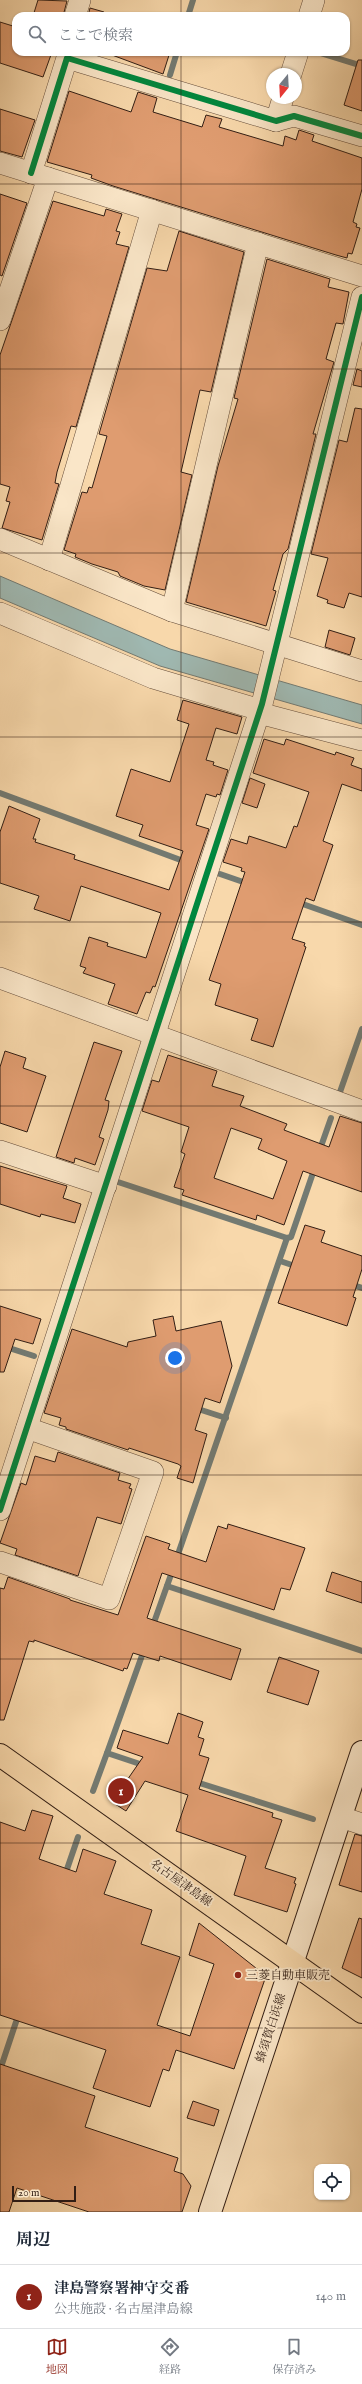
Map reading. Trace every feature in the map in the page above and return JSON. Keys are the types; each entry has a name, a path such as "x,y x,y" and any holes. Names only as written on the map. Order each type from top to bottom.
{"main road":[{"name":"蜂須賀白浜線","path":"210,2212 362,1752"},
{"name":"名古屋津島線","path":"0,1755 362,2012"}],"street":[{"path":"76,12 80,0"},
{"path":"310,12 314,0"},
{"path":"0,320 40,175 67,56"},
{"path":"70,56 276,121 294,116 362,136"},
{"path":"293,68 297,56"},
{"path":"276,121 281,104"},
{"path":"0,163 362,276"},
{"path":"50,560 152,210"},
{"path":"172,611 258,243"},
{"path":"0,1510 260,709 362,297"},
{"path":"0,539 172,611 362,671"},
{"path":"0,613 152,678 362,740"},
{"path":"0,978 362,1111"},
{"path":"0,1151 106,1186"},
{"path":"0,1562 109,1599 153,1472 27,1428"},
{"path":"340,1817 362,1824"}],"water":[{"path":"0,576 170,649 362,705 362,724 160,666 0,598"}],"building":[{"path":"38,0 67,1 64,12 34,12"},
{"path":"90,8 104,12 89,12"},
{"path":"0,22 12,26 12,56 51,56 43,77 0,63"},
{"path":"115,56 169,56 163,74"},
{"path":"358,60 362,60 362,111 344,105"},
{"path":"69,91 131,112 138,92 157,98 153,112 202,127 206,115 222,119 219,127 283,146 285,136 296,140 299,130 314,135 312,141 362,158 362,189 353,222 357,224 356,227 360,228 352,254 348,253 347,258 336,255 113,186 91,178 92,175 47,162"},
{"path":"0,109 35,120 22,157 0,151"},
{"path":"0,194 27,203 2,276 0,275"},
{"path":"53,201 104,216 106,209 122,214 116,231 120,232 116,244 129,247 76,427 71,426 57,472 55,483 59,484 42,540 2,528 10,502 6,501 10,487 0,484 0,355"},
{"path":"179,231 244,252 211,392 200,390 181,472 192,475 165,590 144,586 120,576 118,572 92,564 75,557 76,554 64,550 82,492 87,493 89,487 92,488 107,436 99,434 147,268 167,271"},
{"path":"267,259 330,279 328,287 349,292 343,324 336,323 326,359 334,362 313,434 316,434 288,549 283,554 273,590 276,591 266,626 186,602 218,466 238,399 234,398"},
{"path":"357,369 362,371 362,387 353,385"},
{"path":"355,408 362,409 362,597 349,593 344,608 327,603 328,600 317,596 328,558 311,554 339,440 347,442"},
{"path":"329,630 355,638 350,655 325,647"},
{"path":"183,700 242,717 237,734 216,728 206,760 214,762 213,765 228,770 220,795 217,794 216,797 206,794 196,825 209,829 155,987 153,986 150,993 146,992 137,1014 108,1004 115,984 83,973 86,968 80,966 89,937 108,943 107,946 146,958 161,913 81,886 70,921 34,909 39,896 0,883 0,832 9,806 40,819 33,839 36,839 35,842 75,855 74,859 169,890 183,851 139,836 143,825 116,816 131,769 170,782 189,724 177,720"},
{"path":"264,739 284,745 286,739 335,755 336,752 354,758 351,765 362,769 362,791 342,784 323,841 333,845 314,901 306,898 292,939 305,943 304,946 306,947 273,1047 251,1040 258,1019 215,1005 221,984 209,980 245,872 241,871 242,868 223,862 231,839 247,844 249,836 286,848 294,826 297,827 309,792 253,773"},
{"path":"250,778 265,784 257,808 242,803"},
{"path":"94,1042 122,1051 105,1100 109,1101 108,1110 99,1137 104,1139 95,1165 75,1158 74,1163 56,1157"},
{"path":"5,1051 26,1058 23,1068 46,1076 27,1132 0,1123 0,1067"},
{"path":"168,1055 217,1071 212,1086 244,1096 240,1106 287,1124 284,1130 329,1147 340,1116 362,1123 362,1192 303,1171 284,1225 257,1215 256,1220 182,1195 184,1190 174,1187 185,1154 181,1152 189,1127 142,1111 152,1080 159,1082","holes":["231,1128 262,1139 258,1149 287,1161 273,1199 214,1178"]},
{"path":"0,1166 67,1186 63,1198 81,1204 75,1223 41,1214 40,1217 0,1204"},
{"path":"305,1225 325,1231 321,1242 362,1256 362,1269 353,1297 356,1298 347,1326 278,1303"},
{"path":"0,1306 41,1319 33,1344 15,1339 4,1372 0,1372"},
{"path":"173,1316 176,1331 221,1321 232,1366 220,1403 205,1398 195,1430 207,1434 193,1483 177,1478 181,1466 178,1464 129,1448 128,1450 66,1429 66,1427 59,1425 61,1418 44,1413 72,1329 127,1347 128,1342 156,1336 153,1320"},
{"path":"58,1452 120,1473 118,1480 131,1484 129,1488 132,1489 121,1524 97,1517 78,1576 15,1555 17,1549 0,1543 21,1483 26,1485 35,1456 55,1462"},
{"path":"228,1524 305,1548 290,1590 281,1588 274,1610 162,1573 147,1618 241,1649 231,1680 160,1656 159,1661 133,1653 127,1669 124,1668 123,1671 34,1640 34,1642 29,1641 4,1720 0,1720 0,1588 4,1589 8,1577 70,1600 118,1615 146,1536 170,1544 168,1549 206,1562 218,1526 227,1529"},
{"path":"332,1572 362,1582 362,1603 326,1591"},
{"path":"279,1657 319,1671 308,1705 267,1692"},
{"path":"178,1713 203,1722 198,1737 204,1739 199,1755 209,1758 199,1789 273,1813 272,1817 282,1820 265,1868 296,1878 294,1883 296,1884 287,1912 234,1895 246,1856 176,1831 188,1795 145,1781 126,1811 112,1802 143,1757 117,1748 123,1730 168,1744"},
{"path":"32,1810 53,1816 39,1859 76,1872 83,1849 116,1861 104,1894 152,1910 141,1944 180,1957 157,2025 190,2036 214,1964 189,1955 199,1923 266,1976 234,2069 176,2050 169,2071 163,2069 150,2107 93,2088 106,2050 0,2015 0,1822 25,1831"},
{"path":"355,1834 362,1836 362,1892 339,1885"},
{"path":"359,1918 362,1919 362,1978 342,1968"},
{"path":"0,2064 95,2096 85,2127 178,2158 174,2171 183,2174 191,2186 182,2212 89,2212 17,2188 9,2212 0,2212"},
{"path":"193,2101 219,2110 214,2126 187,2118"}],"waterway":[{"path":"189,12 193,0"},
{"path":"170,75 176,56"},
{"path":"330,56 362,66"},
{"path":"0,793 186,862"},
{"path":"220,874 249,884"},
{"path":"297,902 362,925"},
{"path":"340,1092 362,1029"},
{"path":"319,1152 331,1118"},
{"path":"176,1560 287,1238 291,1237 315,1167"},
{"path":"118,1182 287,1238"},
{"path":"280,1261 298,1267"},
{"path":"350,1284 362,1288"},
{"path":"0,1345 34,1356"},
{"path":"195,1408 226,1418"},
{"path":"152,1628 173,1569"},
{"path":"167,1586 362,1651"},
{"path":"144,1650 107,1753 146,1766"},
{"path":"93,1791 107,1753"},
{"path":"193,1781 313,1819"},
{"path":"65,1875 78,1837"},
{"path":"0,2070 19,2013"}],"cycle path":[{"path":"31,173 67,58 276,121 294,116 362,136"},
{"path":"0,1510 262,704 362,297"}],"place":[{"name":"津島警察署神守交番","path":"121,1791"},
{"name":"三菱自動車販売","path":"238,1975"}]}
